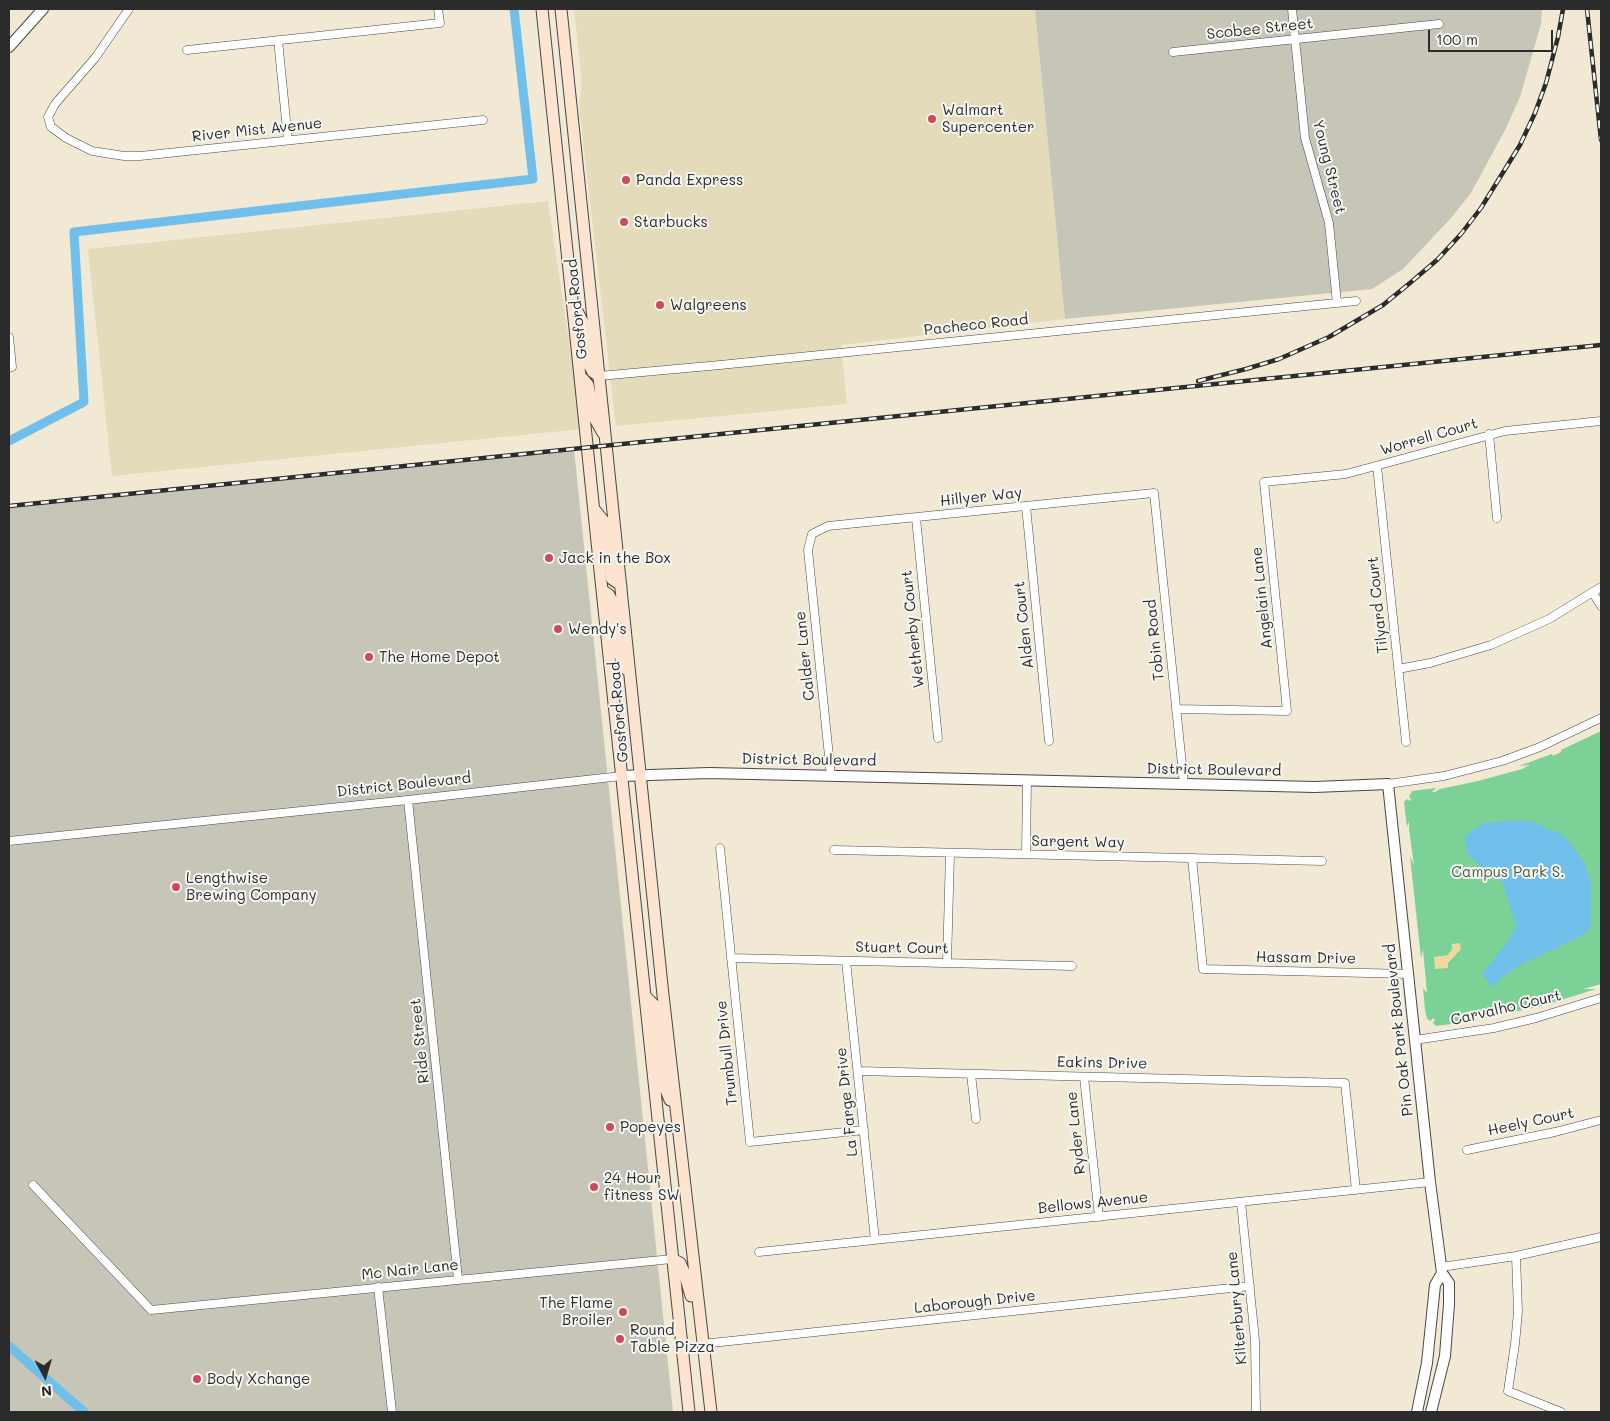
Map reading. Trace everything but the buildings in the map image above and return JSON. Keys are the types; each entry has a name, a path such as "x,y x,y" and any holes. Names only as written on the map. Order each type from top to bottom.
{"main road":[{"name":"Gosford Road","path":"542,9 689,1412"},
{"name":"Gosford Road","path":"561,9 631,676 639,774 676,1118 711,1412"},
{"path":"572,300 583,323 587,361 593,372 599,376"},
{"path":"580,374 588,385 594,417 606,439"},
{"path":"594,507 606,524 612,579 621,585"},
{"path":"602,590 609,595 613,603 619,654 631,676"},
{"path":"645,996 654,1005 664,1083 676,1118"},
{"path":"672,1259 680,1263 684,1272 701,1332"}],"street":[{"path":"9,48 43,9"},
{"name":"River Mist Avenue","path":"129,9 96,58 55,104 48,117 51,127 78,145 92,151 124,156 483,120"},
{"path":"187,50 440,23 438,9"},
{"name":"Young Street","path":"1292,9 1305,138 1329,223 1337,303"},
{"name":"Scobee Street","path":"1173,52 1439,24"},
{"path":"278,40 288,140"},
{"name":"Pacheco Road","path":"599,376 1356,301"},
{"path":"9,337 10,367"},
{"name":"Worrell Court","path":"1264,482 1346,474 1505,431 1601,421"},
{"path":"1489,434 1497,518"},
{"name":"Tilyard Court","path":"1377,466 1406,742"},
{"name":"Angelain Lane","path":"1176,709 1287,712 1264,482"},
{"name":"Hillyer Way","path":"812,534 828,526 1154,493"},
{"name":"Tobin Road","path":"1154,493 1184,784"},
{"name":"Alden Court","path":"1026,506 1049,741"},
{"name":"Wetherby Court","path":"916,518 938,738"},
{"name":"Calder Lane","path":"812,534 808,550 831,776"},
{"path":"1398,669 1445,659 1491,645 1549,619 1601,588"},
{"path":"1593,593 1601,606"},
{"name":"District Boulevard","path":"9,841 639,774 709,773 1316,787 1388,784 1444,776 1502,760 1540,747 1601,718"},
{"path":"1026,854 1027,780"},
{"name":"Pin Oak Park Boulevard","path":"1388,784 1430,1182 1442,1270 1449,1283 1445,1356 1431,1412"},
{"name":"Ride Street","path":"408,800 458,1279"},
{"name":"Trumbull Drive","path":"720,848 750,1142 864,1130"},
{"name":"Sargent Way","path":"834,850 1322,862"},
{"path":"947,963 950,853"},
{"name":"Hassam Drive","path":"1192,858 1203,969 1408,974"},
{"name":"Stuart Court","path":"731,958 1072,966"},
{"name":"La Farge Drive","path":"846,960 875,1240"},
{"name":"Carvalho Court","path":"1415,1040 1494,1028 1536,1018 1601,998"},
{"name":"Eakins Drive","path":"858,1071 1345,1083 1356,1190"},
{"path":"971,1074 976,1119"},
{"name":"Ryder Lane","path":"1084,1077 1099,1217"},
{"name":"Heely Court","path":"1467,1150 1555,1132 1601,1120"},
{"name":"Bellows Avenue","path":"759,1252 1430,1182"},
{"name":"Mc Nair Lane","path":"33,1185 151,1310 672,1259"},
{"name":"Kilterbury Lane","path":"1241,1202 1256,1356 1256,1412"},
{"path":"1442,1270 1601,1237"},
{"path":"1516,1256 1518,1312 1508,1391 1561,1412"},
{"name":"Pin Oak Park Boulevard","path":"1416,1412 1427,1363 1435,1284 1442,1270"},
{"name":"Laborough Drive","path":"702,1344 1250,1286"},
{"path":"378,1287 392,1412"}],"shaded area":[{"path":"574,9 1035,9 1065,319 841,345 847,404 616,426 579,107 582,81"},
{"path":"1035,9 1542,9 1541,24 1520,97 1505,130 1471,193 1451,218 1403,269 1372,289 1065,319"},
{"path":"548,201 582,429 112,476 88,249"},
{"path":"574,449 673,1412 9,1412 9,506"}],"green space":[{"name":"Campus Park S.","path":"1601,731 1601,984 1583,989 1596,989 1542,1006 1480,1019 1497,1012 1468,1019 1464,1018 1460,1019 1467,1022 1436,1026 1433,1023 1435,1020 1433,1018 1431,1021 1427,1019 1425,1010 1423,988 1427,993 1423,950 1421,958 1410,856 1414,865 1409,821 1407,827 1404,802 1407,799 1410,801 1409,797 1412,791 1436,788 1432,792 1435,792 1440,789 1522,769 1530,765 1519,766 1552,754 1553,756 1561,752 1561,750"}],"sand":[{"path":"1460,943 1461,949 1448,963 1448,968 1435,969 1434,957 1448,955 1452,949 1452,944"}],"water":[{"path":"1530,821 1562,835 1573,846 1584,863 1591,882 1591,923 1589,930 1581,936 1523,964 1505,975 1492,987 1482,974 1510,939 1516,925 1502,882 1467,853 1465,837 1473,829 1485,823"}],"waterway":[{"path":"9,441 84,402 74,232 533,179 514,9"},
{"path":"9,1346 84,1412"}],"railway":[{"path":"1198,381 1279,359 1329,337 1383,305 1437,260 1461,234 1481,208 1520,145 1546,83 1563,9"},
{"path":"1587,9 1601,140"},
{"path":"9,506 1601,345"}],"place":[{"name":"Walmart Supercenter","path":"932,119"},
{"name":"Panda Express","path":"626,180"},
{"name":"Starbucks","path":"624,222"},
{"name":"Walgreens","path":"660,305"},
{"name":"Jack in the Box","path":"549,558"},
{"name":"Wendy's","path":"558,629"},
{"name":"The Home Depot","path":"369,657"},
{"name":"Lengthwise Brewing Company","path":"176,887"},
{"name":"Popeyes","path":"610,1127"},
{"name":"24 Hour fitness SW","path":"594,1187"},
{"name":"The Flame Broiler","path":"623,1312"},
{"name":"Round Table Pizza","path":"620,1339"},
{"name":"Body Xchange","path":"197,1379"}]}
